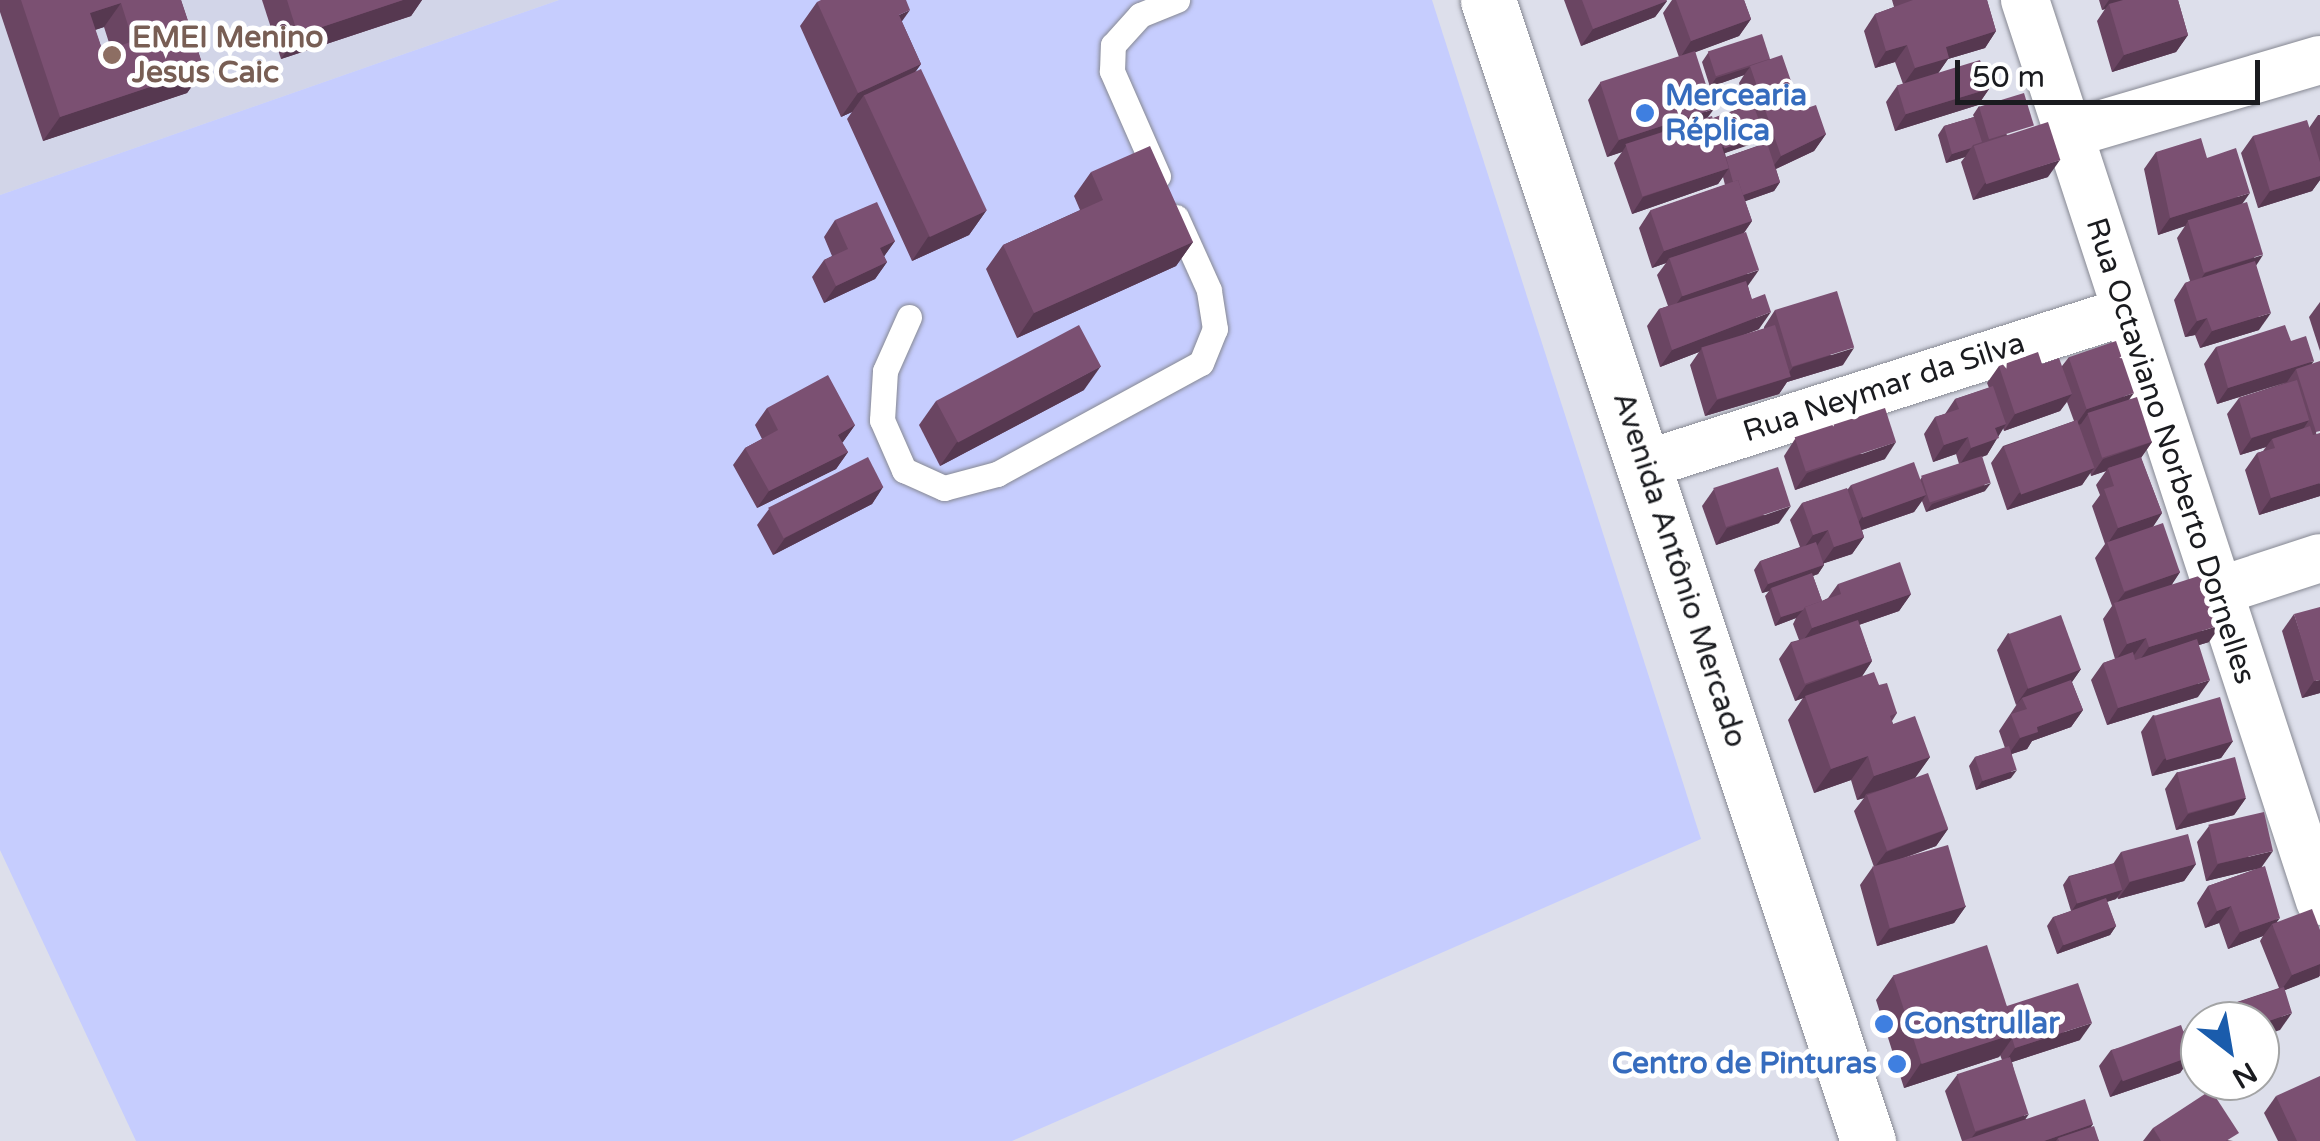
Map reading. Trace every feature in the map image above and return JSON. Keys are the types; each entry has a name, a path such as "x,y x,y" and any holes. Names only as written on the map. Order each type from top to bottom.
{"street":[{"name":"Avenida Antônio Mercado","path":"1488,0 1868,1141"},
{"name":"Rua Octaviano Norberto Dornelles","path":"2025,0 2320,902"},
{"path":"2066,134 2320,60"},
{"name":"Rua Neymar da Silva","path":"1644,465 2124,312"},
{"path":"2216,592 2320,558"}],"lane":[{"path":"909,317 886,371 882,420 904,470 944,488 997,474 1201,363 1215,329 1209,290 1112,71 1113,44 1140,16 1176,0"}],"shaded area":[{"name":"EMEI Menino Jesus Caic","path":"0,0 559,0 0,195"},
{"path":"559,0 1432,0 1701,839 1012,1141 136,1141 0,850 0,195"}],"building":[{"path":"21,0 181,0 204,69 60,117","holes":["121,3 133,41 103,52 90,13"]},
{"path":"287,0 403,0 298,35"},
{"path":"906,0 910,10 899,15 921,64 858,93 817,2"},
{"path":"1582,0 1666,0 1667,1 1593,29"},
{"path":"1676,0 1744,0 1751,19 1691,41"},
{"path":"1913,0 1987,0 1996,31 1946,47 1949,58 1915,68 1907,45 1886,51 1875,14"},
{"path":"2123,0 2178,0 2188,35 2124,55 2109,4"},
{"path":"1762,34 1770,59 1716,76 1708,52"},
{"name":"Mercearia Réplica","path":"1695,51 1714,109 1619,140 1600,82"},
{"path":"1782,55 1801,110 1816,105 1826,134 1781,156 1750,66"},
{"path":"1980,60 1989,89 1906,114 1897,85"},
{"path":"921,69 987,210 930,237 864,96"},
{"path":"2024,93 2034,126 1989,139 1979,107"},
{"path":"1753,104 1764,134 1724,148 1714,118"},
{"path":"1712,116 1729,168 1642,196 1625,144"},
{"path":"1974,117 1982,142 1952,154 1944,126"},
{"path":"2307,120 2320,162 2320,176 2270,191 2253,136"},
{"path":"2048,122 2060,160 1986,184 1974,146"},
{"path":"2201,138 2207,158 2236,148 2250,193 2170,218 2156,152"},
{"path":"1767,143 1780,182 1743,195 1738,180 1733,182 1726,157"},
{"path":"1150,146 1193,242 1034,313 1003,245 1103,200 1091,172"},
{"path":"1738,180 1752,221 1664,251 1650,210"},
{"path":"877,202 895,241 880,248 887,262 836,286 824,260 848,249 835,220"},
{"path":"2247,202 2263,255 2204,273 2188,220"},
{"path":"1746,232 1759,270 1682,296 1669,258"},
{"path":"2255,261 2271,313 2212,331 2207,318 2197,321 2185,283"},
{"path":"1746,281 1752,299 1765,294 1771,312 1672,350 1659,309"},
{"path":"1837,291 1854,347 1792,366 1775,310"},
{"path":"1079,325 1101,366 958,443 936,401"},
{"path":"1775,325 1791,377 1717,399 1701,348"},
{"path":"2285,325 2291,341 2306,336 2314,361 2228,388 2216,347"},
{"path":"2116,341 2134,393 2087,409 2069,357"},
{"path":"2038,352 2042,364 2059,358 2072,394 2015,414 1999,366"},
{"path":"2320,361 2320,431 2316,432 2296,369"},
{"path":"828,375 855,425 838,435 848,452 769,491 745,448 778,430 767,408"},
{"path":"2297,380 2309,420 2251,438 2239,398"},
{"path":"1993,386 2006,424 1995,428 1999,438 1971,448 1968,437 1944,445 1935,417 1959,409 1955,399"},
{"path":"2137,397 2152,442 2102,458 2088,413"},
{"path":"1885,408 1896,442 1806,472 1795,437"},
{"path":"2077,420 2094,468 2021,495 2004,447"},
{"path":"2310,426 2313,435 2320,433 2320,483 2271,498 2257,453 2275,448 2272,439"},
{"path":"1982,456 1991,483 1930,502 1921,476"},
{"path":"868,457 883,487 784,538 768,508"},
{"path":"2141,457 2162,513 2118,528 2104,489 2114,486 2108,468"},
{"path":"1914,462 1926,495 1863,518 1851,485"},
{"path":"1778,467 1791,506 1726,527 1713,488"},
{"path":"1847,488 1864,537 1834,547 1828,530 1813,535 1802,503"},
{"path":"2163,523 2180,572 2124,591 2107,542"},
{"path":"1816,542 1824,565 1768,584 1760,561"},
{"path":"1900,562 1911,594 1812,628 1805,607 1841,594 1838,584"},
{"path":"1812,573 1822,601 1781,617 1771,588"},
{"path":"2205,574 2221,625 2149,647 2146,638 2127,644 2114,603"},
{"path":"2320,607 2320,680 2314,681 2294,614"},
{"path":"2061,615 2081,670 2028,689 2008,634"},
{"path":"1858,620 1872,661 1805,684 1791,643"},
{"path":"2197,639 2210,680 2118,708 2103,663 2133,652 2135,660"},
{"path":"1874,672 1879,685 1887,683 1897,713 1890,716 1893,724 1915,716 1930,757 1874,776 1868,756 1831,769 1805,696"},
{"path":"2071,680 2083,710 2037,727 2038,732 2020,738 2011,714 2027,709 2022,698"},
{"path":"2220,697 2233,741 2166,760 2154,716"},
{"path":"2009,746 2017,770 1982,781 1975,757"},
{"path":"2235,757 2246,798 2188,813 2177,773"},
{"path":"1928,773 1948,828 1887,851 1867,795"},
{"path":"2264,812 2273,851 2217,864 2208,825"},
{"path":"2188,834 2196,864 2129,882 2121,852"},
{"path":"1948,845 1966,907 1890,928 1872,867"},
{"path":"2114,863 2122,890 2077,904 2069,877"},
{"path":"2265,866 2280,918 2240,932 2231,906 2217,911 2208,886"},
{"path":"2106,898 2116,926 2064,945 2053,917"},
{"path":"2312,909 2320,930 2320,964 2292,975 2272,924"},
{"path":"1987,945 2016,1033 1922,1064 1893,976"},
{"path":"2078,983 2092,1023 2015,1048 2012,1038 2016,1033 2007,1006"},
{"path":"2284,987 2292,1013 2280,1017 2280,1001 2241,1001"},
{"path":"2180,1025 2180,1060 2123,1081 2111,1050"},
{"path":"2010,1057 2029,1114 1975,1131 1957,1074"},
{"path":"2320,1076 2320,1141 2297,1141 2278,1101 2280,1094"},
{"path":"2085,1099 2093,1124 2044,1141 1962,1141"},
{"path":"2194,1101 2218,1101 2239,1133 2226,1141 2161,1141 2153,1128"},
{"path":"2094,1126 2099,1141 2059,1141 2058,1138"}],"place":[{"name":"EMEI Menino Jesus Caic","path":"112,55"},
{"name":"Mercearia Réplica","path":"1645,113"},
{"name":"Construllar","path":"1884,1024"},
{"name":"Centro de Pinturas","path":"1897,1064"}]}
